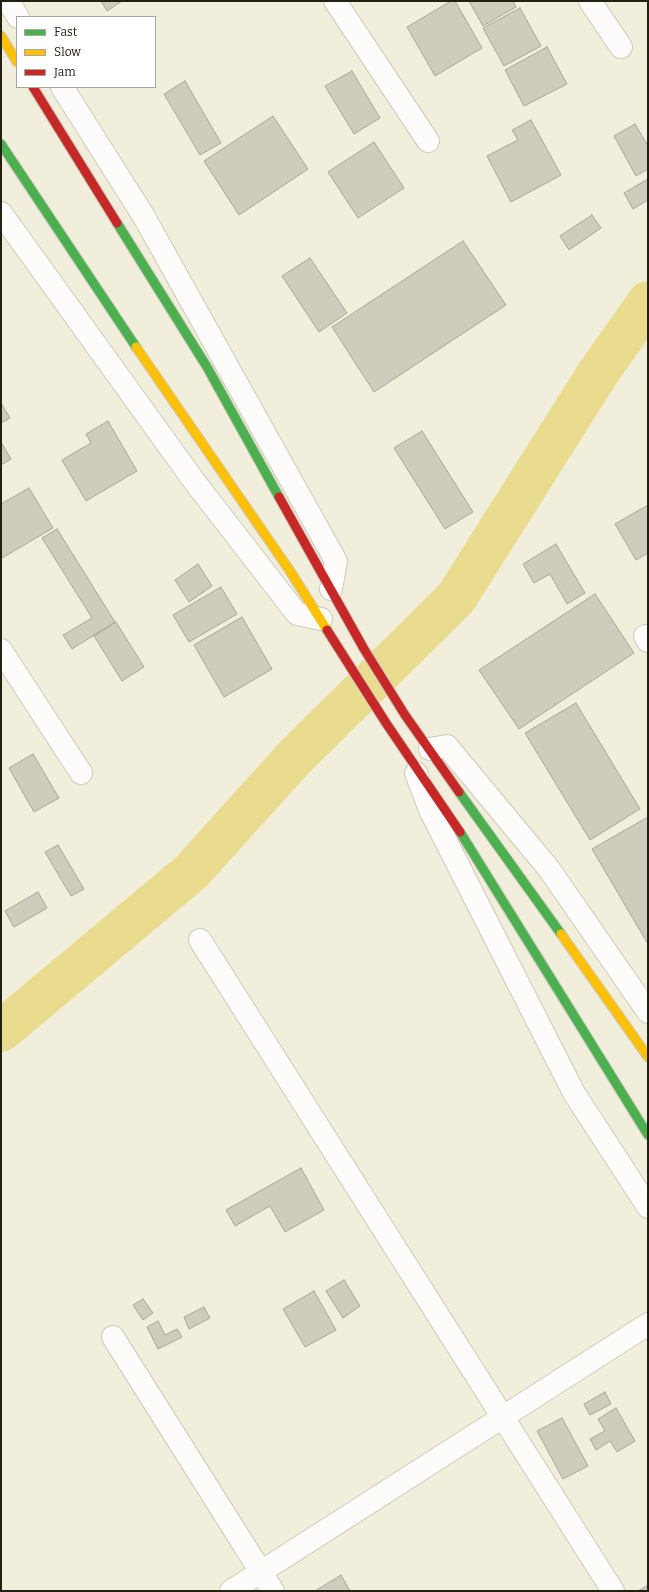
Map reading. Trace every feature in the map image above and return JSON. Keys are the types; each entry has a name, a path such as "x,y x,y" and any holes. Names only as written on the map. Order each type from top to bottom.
{"main road":[{"path":"1,36 16,60"},
{"path":"34,88 207,367 364,649 405,715 648,1057"},
{"path":"1,144 167,394 290,571 386,723 460,831 648,1134"}],"street":[{"path":"8,1 17,16"},
{"path":"335,1 428,141"},
{"path":"590,1 621,47"},
{"path":"63,88 143,215 336,561 331,589"},
{"path":"1,213 194,482 297,614 321,619"},
{"path":"1,650 81,774"},
{"path":"430,749 447,746 549,869 648,1012"},
{"path":"411,759 430,810 574,1093 648,1207"},
{"path":"200,940 613,1591"},
{"path":"231,1591 648,1324"},
{"path":"113,1337 273,1591"}],"building":[{"path":"101,1 122,1 107,11"},
{"path":"451,1 455,1 482,48 435,76 407,27"},
{"path":"469,1 513,1 516,7 483,26"},
{"path":"520,8 541,46 504,66 483,28"},
{"path":"547,47 567,84 524,106 505,70"},
{"path":"352,71 380,118 354,134 325,86"},
{"path":"185,81 221,143 200,155 164,94"},
{"path":"273,116 308,169 239,215 204,161"},
{"path":"531,120 561,175 511,202 487,156 518,140 512,130"},
{"path":"635,124 648,146 648,169 636,176 614,136"},
{"path":"374,142 404,188 358,218 328,172"},
{"path":"648,179 648,200 633,209 624,193"},
{"path":"592,215 601,228 569,250 560,236"},
{"path":"463,241 506,305 374,392 332,327"},
{"path":"310,258 347,313 319,332 282,276"},
{"path":"1,403 10,418 1,423"},
{"path":"108,421 137,471 86,501 62,460 91,443 86,434"},
{"path":"422,431 473,512 445,529 394,448"},
{"path":"1,442 11,459 1,465"},
{"path":"29,488 53,528 2,558 1,504"},
{"path":"648,505 648,553 636,560 615,524"},
{"path":"57,529 115,622 72,649 63,635 92,618 42,538"},
{"path":"556,544 585,593 567,604 550,574 534,583 523,564"},
{"path":"198,564 212,586 189,602 175,580"},
{"path":"221,587 237,614 189,642 173,615"},
{"path":"595,594 634,653 519,729 479,670"},
{"path":"242,617 272,669 224,697 194,645"},
{"path":"116,622 144,667 122,681 94,636"},
{"path":"576,703 640,809 590,840 525,733"},
{"path":"33,754 59,798 34,812 9,768"},
{"path":"648,817 648,944 592,849"},
{"path":"58,845 84,889 71,896 45,852"},
{"path":"38,892 47,908 14,927 5,911"},
{"path":"301,1168 324,1210 285,1232 270,1206 235,1226 226,1210"},
{"path":"344,1280 360,1306 343,1318 326,1291"},
{"path":"314,1291 336,1330 305,1347 283,1309"},
{"path":"143,1299 153,1313 143,1320 133,1305"},
{"path":"204,1307 210,1318 189,1329 184,1317"},
{"path":"158,1321 165,1335 177,1329 182,1337 158,1349 147,1327"},
{"path":"605,1392 611,1404 590,1415 584,1404"},
{"path":"616,1408 635,1441 617,1452 610,1441 596,1450 590,1439 605,1431 598,1419"},
{"path":"562,1418 588,1466 563,1479 537,1431"},
{"path":"341,1575 350,1591 315,1591"},
{"path":"648,1585 648,1591 638,1591"}],"waterway":[{"path":"1,1031 191,872 294,758 456,598 598,373 648,302"}],"traffic: fast":[{"path":"1,144 136,347"},
{"path":"117,223 207,367 279,497"},
{"path":"459,792 561,934"},
{"path":"460,832 648,1135"}],"traffic: slow":[{"path":"1,36 16,60"},
{"path":"136,347 290,571 327,630"},
{"path":"561,934 648,1057"}],"traffic: jam":[{"path":"34,88 117,223"},
{"path":"279,497 364,649 405,715 459,792"},
{"path":"327,630 386,723 460,832"}]}
